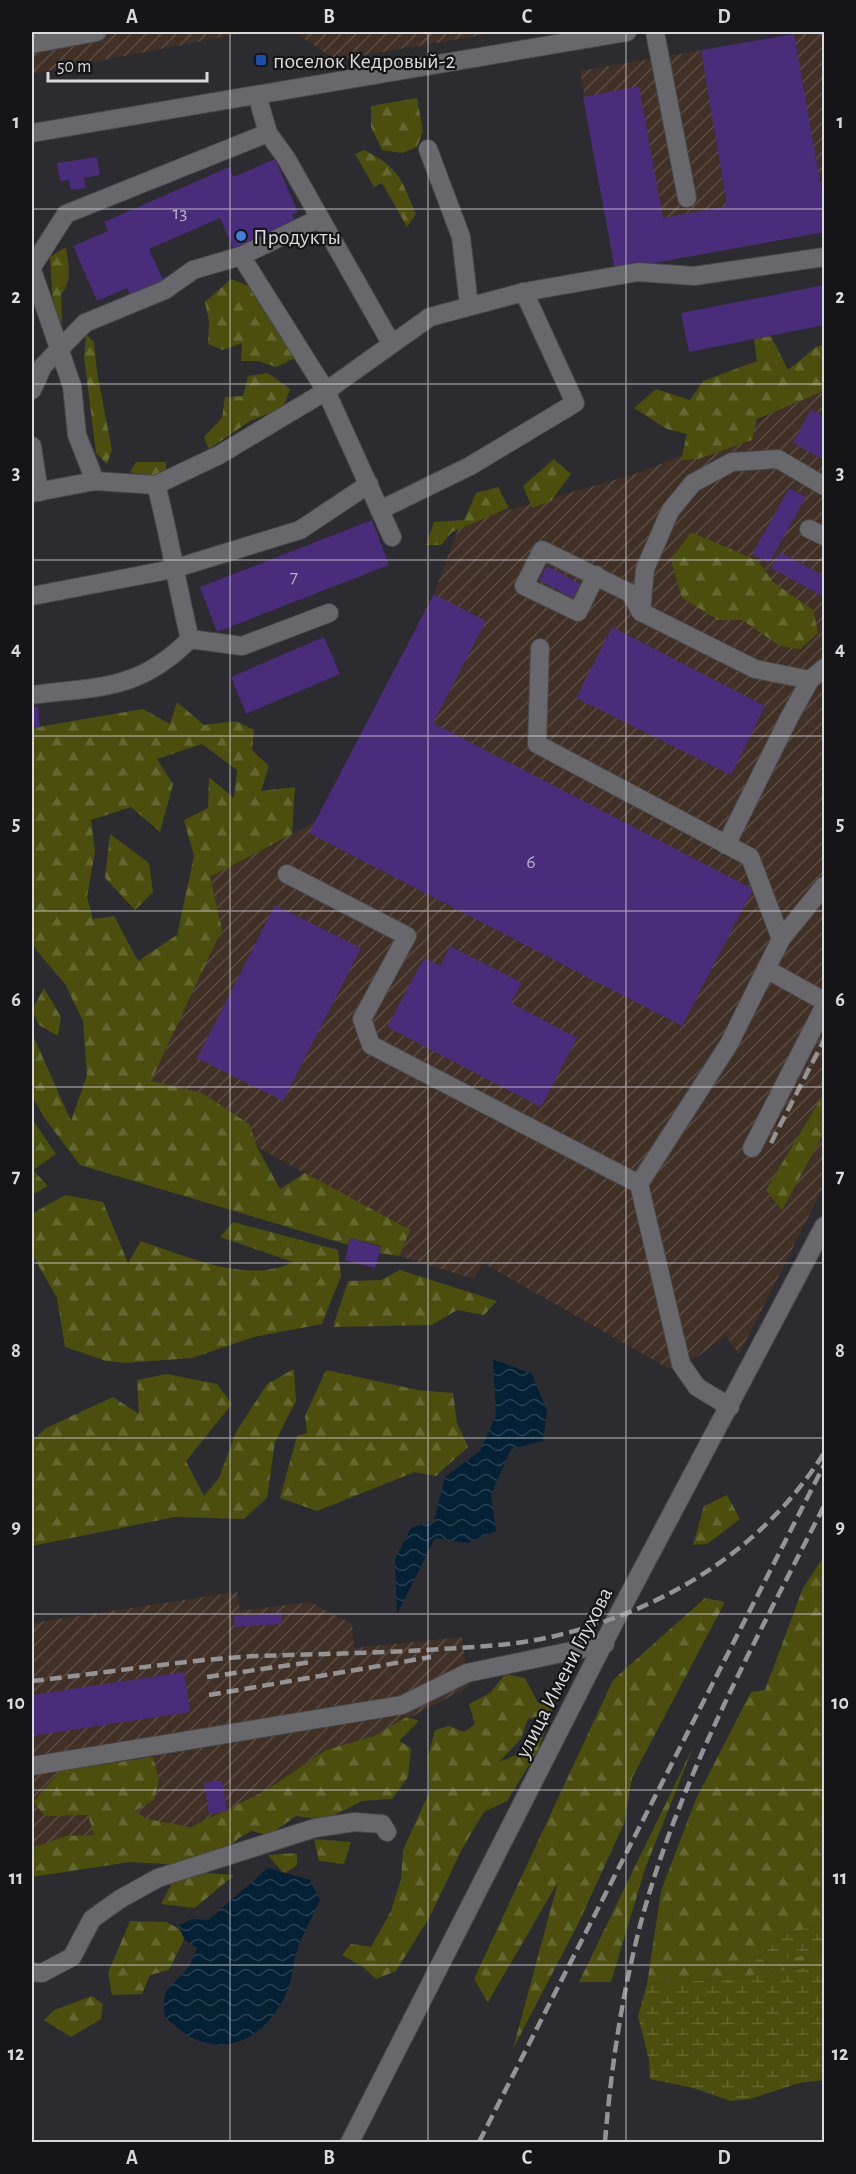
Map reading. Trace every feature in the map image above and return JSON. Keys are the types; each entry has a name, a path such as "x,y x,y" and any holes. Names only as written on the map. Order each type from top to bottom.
{"street":[{"path":"32,44 97,32"},
{"path":"32,133 627,32"},
{"path":"655,32 687,198"},
{"path":"257,94 268,133 286,158 391,343"},
{"path":"95,481 77,435 72,386 32,268 66,214 268,133"},
{"path":"428,149 461,237 470,305"},
{"path":"32,390 43,366 86,323 165,290 193,270 241,256 320,218"},
{"path":"241,256 326,391 392,537"},
{"path":"32,446 35,493 95,481 156,485 219,455 326,391 430,317 524,292 638,272 694,276 825,257"},
{"path":"380,510 470,466 575,403 524,292"},
{"path":"641,612 645,569 670,511 693,483 732,462 778,459 825,486"},
{"path":"32,596 173,569 300,530 369,484"},
{"path":"156,485 169,532 173,569 190,639"},
{"path":"596,575 630,593 641,612 755,669 810,680"},
{"path":"190,639 242,646 329,613"},
{"path":"32,695 113,685 144,676 170,659 190,639"},
{"path":"540,648 537,744 750,857 781,939"},
{"path":"726,845 810,680 825,668"},
{"path":"287,874 407,936 362,1019 370,1045 639,1184"},
{"path":"730,1407 697,1387 681,1364 639,1184 729,1044 781,939 825,886"},
{"path":"766,969 825,1001"},
{"path":"752,1148 825,1007"},
{"name":"улица Имени Глухова","path":"350,2142 605,1644 825,1226"},
{"path":"32,1766 402,1705 467,1673 605,1644"},
{"path":"32,1972 42,1973 72,1958 92,1919 120,1899 158,1878 315,1828 356,1822 382,1824 387,1832"}],"shaded area":[{"path":"32,32 249,32 32,74"},
{"path":"294,32 500,32 336,60"},
{"path":"808,32 824,32 824,232 615,270 580,71"},
{"path":"824,392 824,1186 739,1355 726,1336 697,1357 669,1369 483,1263 474,1279 399,1256 409,1230 257,1147 151,1081 222,929 210,877 316,821 434,594 460,524 635,474 746,431 772,412"},
{"path":"237,1592 240,1611 310,1602 352,1624 354,1648 462,1637 469,1687 204,1824 64,1838 32,1861 32,1623"}],"green space":[{"path":"417,98 423,131 417,147 402,153 382,150 371,127 371,106"},
{"path":"364,150 392,169 402,183 416,214 407,227 382,183 374,187 355,154"},
{"path":"66,247 69,272 67,284 61,294 62,323 53,308 50,257"},
{"path":"231,279 251,287 295,358 276,367 258,361 241,361 242,343 223,350 208,344 209,321 205,302"},
{"path":"86,334 94,342 97,372 112,450 107,464 96,453 84,357"},
{"path":"771,336 788,370 816,347 824,344 824,391 757,419 752,440 698,459 681,460 687,434 667,429 634,408 656,389 690,400 703,381 757,361 754,339"},
{"path":"268,373 290,389 283,408 250,421 209,449 204,437 222,418 225,397 243,396 248,376"},
{"path":"554,459 571,474 551,501 532,508 523,486"},
{"path":"136,462 166,462 166,473 145,477 130,472"},
{"path":"498,487 509,508 452,532 441,545 426,545 434,522 464,520 476,493"},
{"path":"691,532 758,561 773,582 813,610 818,633 800,649 780,646 742,620 718,620 682,598 671,560"},
{"path":"177,702 204,725 236,721 254,730 252,750 269,766 261,791 295,787 292,834 210,877 222,929 151,1081 202,1093 249,1124 257,1147 280,1189 305,1173 410,1230 399,1256 379,1253 381,1246 351,1238 348,1245 80,1165 45,1119 32,1096 32,1033 71,1121 87,1075 83,1021 65,984 36,950 32,939 32,728 143,709 170,724","holes":["202,744 237,770 234,798 209,777 208,808 184,820 194,856 177,935 138,961 114,916 93,919 87,897 95,851 91,820 131,807 160,832 173,784 157,759"]},
{"path":"110,834 149,863 153,892 135,910 105,878"},
{"path":"44,988 61,1017 58,1036 39,1025 32,1010"},
{"path":"824,1093 824,1133 782,1210 766,1190"},
{"path":"32,1119 56,1154 33,1170 48,1186 32,1195"},
{"path":"65,1195 103,1202 128,1263 141,1241 217,1266 237,1269 257,1271 293,1262 220,1237 233,1222 338,1250 341,1276 322,1324 254,1337 192,1358 125,1363 106,1361 65,1347 57,1298 32,1254 32,1214"},
{"path":"400,1270 497,1301 484,1315 457,1310 432,1325 333,1327 348,1281 381,1280"},
{"path":"294,1369 296,1401 275,1442 267,1498 244,1519 175,1517 32,1546 32,1441 46,1428 113,1397 139,1414 137,1380 167,1374 217,1384 232,1404 186,1461 204,1496 219,1478 236,1432 267,1384"},
{"path":"326,1370 418,1390 453,1393 457,1423 468,1447 436,1476 415,1472 317,1511 280,1498 297,1436 307,1433 305,1416"},
{"path":"727,1495 740,1519 707,1544 693,1545 704,1506"},
{"path":"824,1556 824,1924 785,1934 754,1962 824,1953 824,1964 731,1979 647,1984 661,1891 696,1799 751,1692 765,1690 803,1588"},
{"path":"705,1598 725,1602 632,1778 624,1824 578,1924 513,2049 558,1882 488,2002 474,1979 613,1680"},
{"path":"505,1674 525,1678 538,1703 557,1696 538,1751 507,1801 484,1812 462,1849 429,1918 396,1971 376,1979 363,1967 342,1955 351,1944 371,1947 391,1911 401,1879 403,1850 429,1793 428,1757 435,1730 449,1726 464,1732 475,1724 469,1704 490,1693","holes":["538,1716 528,1750 499,1762 521,1739 528,1719"]},
{"path":"407,1717 419,1721 399,1741 411,1748 408,1777 392,1799 362,1801 325,1820 296,1816 269,1835 251,1831 239,1838 218,1859 183,1865 130,1862 32,1877 32,1848 66,1836 94,1835 88,1815 45,1816 33,1802 60,1771 153,1757 159,1779 154,1800 135,1811 147,1819 191,1827 265,1791 326,1750 374,1736"},
{"path":"694,1745 645,1869 611,1982 579,1982"},
{"path":"314,1839 351,1842 344,1864 319,1861"},
{"path":"297,1853 297,1865 284,1874 268,1855"},
{"path":"196,1872 234,1875 195,1908 161,1904 172,1883"},
{"path":"130,1921 166,1922 187,1933 169,1970 150,1975 142,1994 112,1995 108,1973"},
{"path":"824,1924 824,1953 753,1963 785,1934"},
{"path":"824,1964 824,2080 799,2083 750,2099 731,2101 693,2088 650,2079 649,2060 638,2016 647,1984 731,1979"},
{"path":"92,1996 103,2004 101,2019 71,2037 44,2020 54,2010"}],"water":[{"path":"493,1359 532,1374 547,1411 543,1441 511,1449 491,1495 496,1531 467,1543 435,1538 397,1614 395,1559 411,1528 434,1521 445,1477 480,1451 496,1415"},
{"path":"268,1868 310,1880 320,1900 297,1950 289,1986 267,2023 245,2039 232,2044 218,2045 192,2038 165,2017 165,1994 189,1967 197,1948 185,1940 178,1926 192,1919 208,1920"}],"building":[{"path":"794,34 824,204 824,232 615,270 583,97 639,86 663,218 727,206 701,50"},
{"path":"97,157 100,175 84,178 86,188 71,190 69,180 60,181 57,163"},
{"path":"275,159 298,212 292,214 296,223 234,250 220,218 149,249 164,282 131,297 127,288 97,301 73,246 108,231 104,222 229,167 233,177"},
{"path":"824,285 824,325 689,352 681,313"},
{"path":"811,409 824,417 824,460 793,443"},
{"path":"789,488 806,497 769,563 752,554"},
{"path":"372,520 389,565 217,632 200,587"},
{"path":"780,552 824,576 824,597 771,568"},
{"path":"547,566 580,584 573,598 539,580"},
{"path":"434,594 486,621 433,723 753,889 682,1026 309,833"},
{"path":"612,627 765,706 731,775 576,698"},
{"path":"324,637 340,674 246,714 231,677"},
{"path":"32,707 38,707 40,727 32,728"},
{"path":"275,905 361,948 283,1101 197,1058"},
{"path":"450,946 522,983 511,1003 577,1038 541,1107 387,1027 424,958 440,966"},
{"path":"350,1238 381,1247 375,1268 345,1260"},
{"path":"281,1613 282,1624 235,1627 234,1616"},
{"path":"184,1672 190,1712 32,1736 32,1695"},
{"path":"222,1780 227,1811 209,1814 204,1783"}],"railway":[{"path":"771,1143 824,1040"},
{"path":"32,1681 229,1658 396,1652 494,1645 546,1638 588,1627 667,1595 704,1573 739,1548 770,1520 799,1488 824,1453"},
{"path":"479,2142 824,1465"},
{"path":"605,2142 610,2087 623,2004 634,1949 657,1868 698,1762 746,1658 824,1506"},
{"path":"209,1695 431,1657"},
{"path":"207,1677 311,1662"}],"place":[{"name":"поселок Кедровый-2","path":"261,60"},
{"name":"Продукты","path":"241,236"}]}
